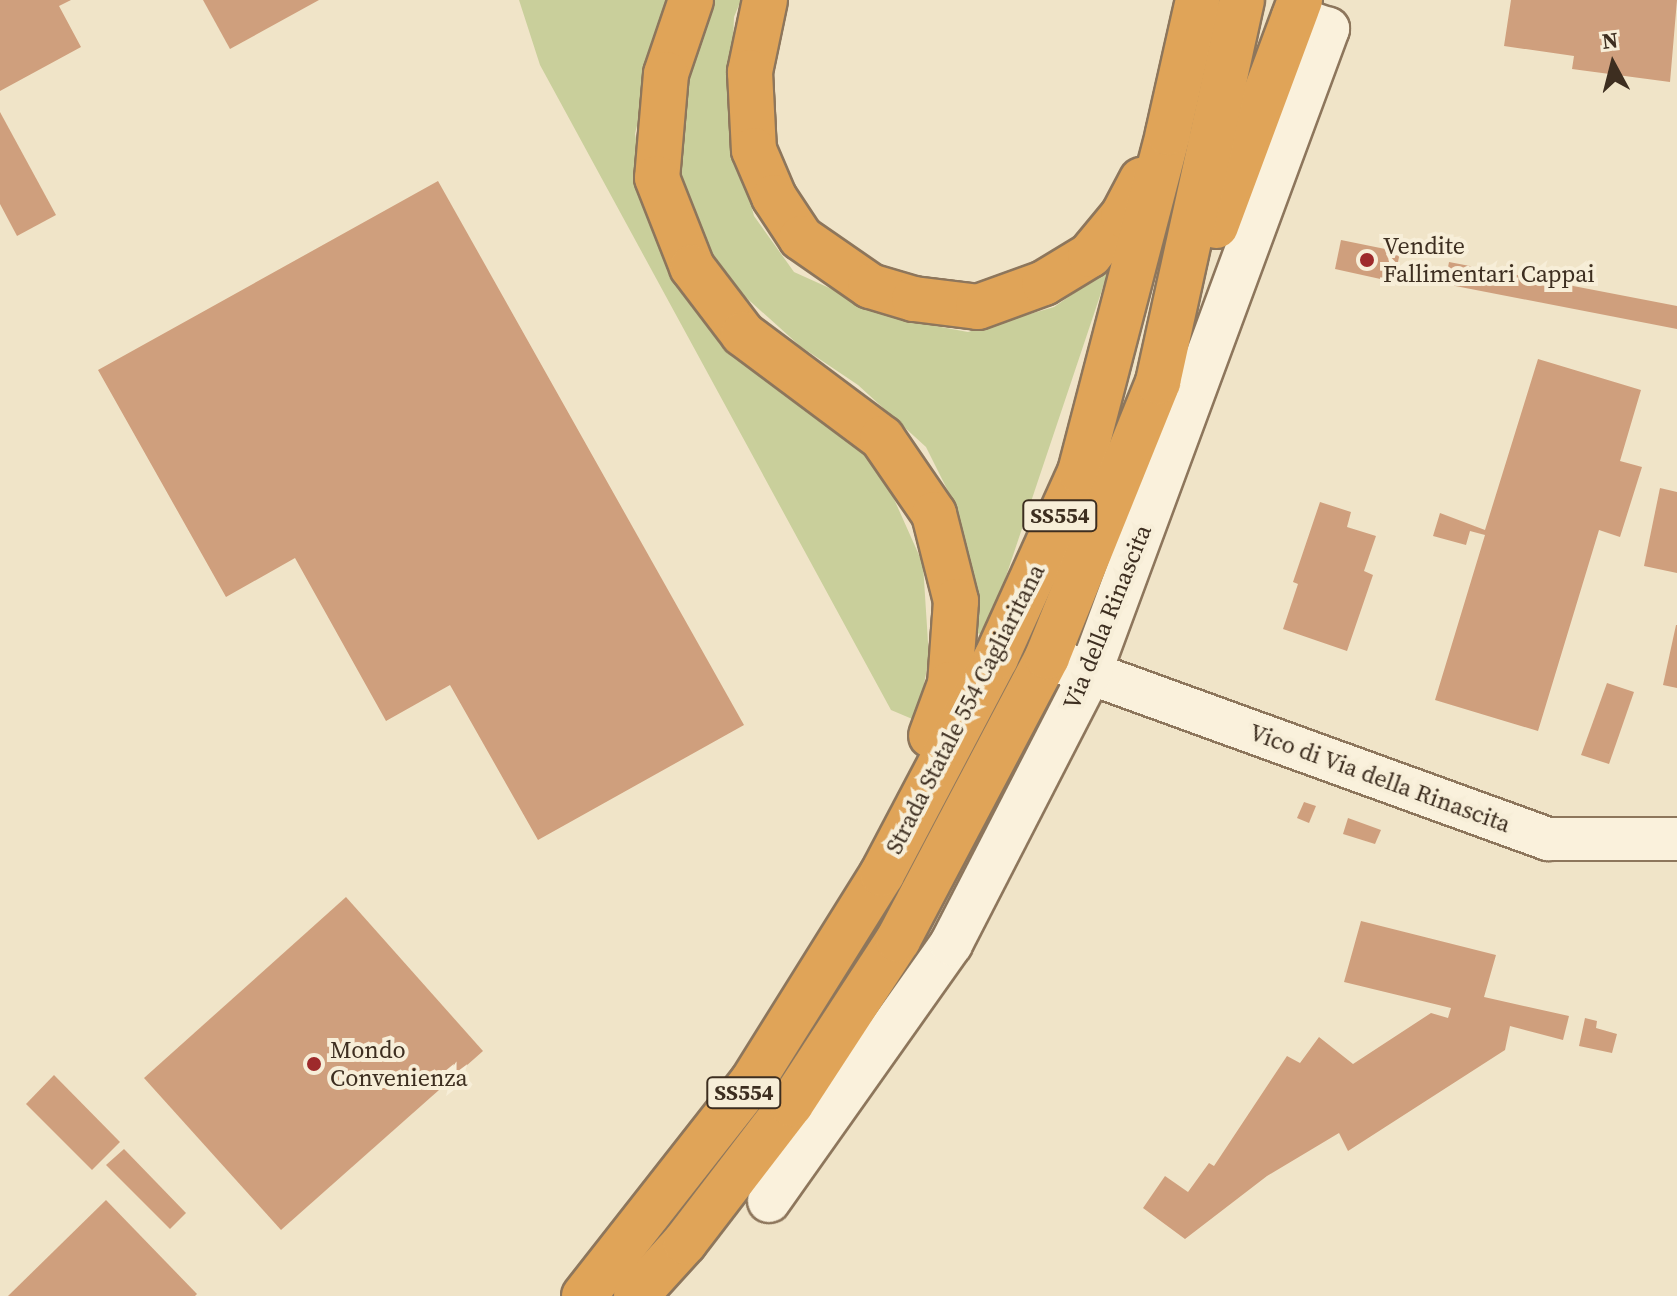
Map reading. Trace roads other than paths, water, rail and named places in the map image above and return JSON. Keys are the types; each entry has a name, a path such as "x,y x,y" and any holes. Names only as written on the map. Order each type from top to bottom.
{"highway":[{"path":"691,0 666,74 657,178 692,267 743,334 882,438 934,514 956,601 950,684 882,874"},
{"path":"765,0 750,72 754,150 774,197 801,238 870,286 914,299 978,307 1044,283 1090,255 1115,225 1168,133"},
{"name":"Strada Statale 554 Cagliaritana","path":"584,1296 752,1082 882,874 996,658 1080,472 1168,133 1198,0"},
{"name":"Strada Statale 554 Cagliaritana","path":"636,1296 685,1242 791,1104 898,940 1047,657 1158,382 1242,0"},
{"path":"1158,382 1307,15"}],"lane":[{"name":"Via della Rinascita","path":"769,1201 951,944 1090,673 1307,15"},
{"name":"Vico di Via della Rinascita","path":"1047,657 1548,839 1677,839"}],"place":[{"name":"Vendite Fallimentari Cappai","path":"1367,260"},
{"name":"Mondo Convenienza","path":"314,1064"}]}
